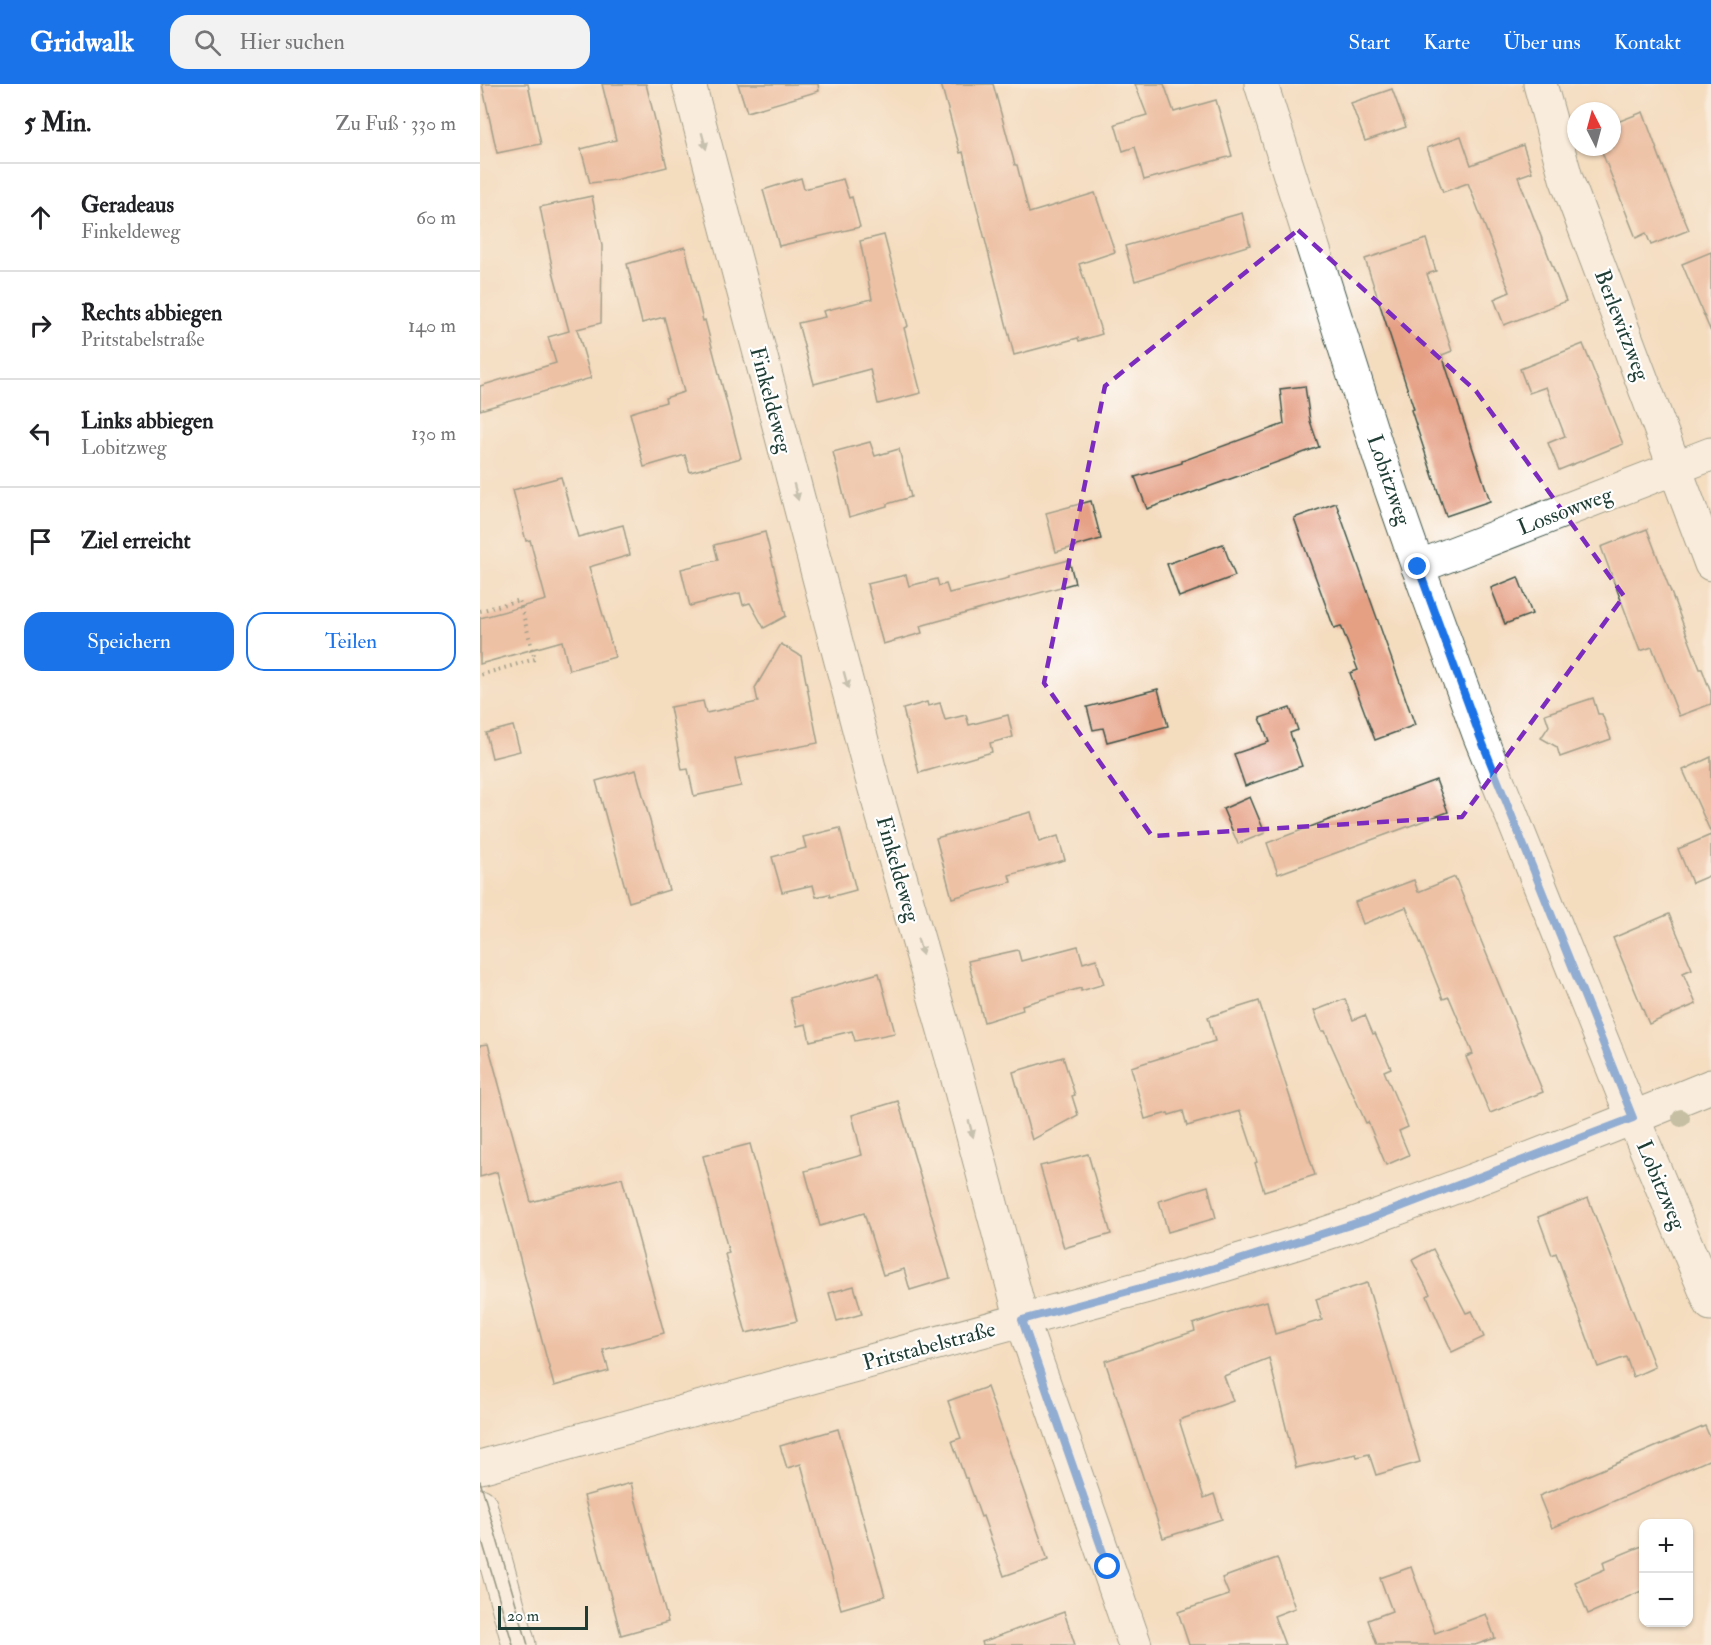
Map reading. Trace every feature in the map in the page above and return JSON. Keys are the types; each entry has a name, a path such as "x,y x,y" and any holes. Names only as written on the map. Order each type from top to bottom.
{"street":[{"name":"Finkeldeweg","path":"689,84 871,775 956,1072 1022,1320 1136,1645"},
{"name":"Lobitzweg","path":"1260,84 1418,567 1479,734 1633,1118 1711,1304"},
{"name":"Berlewitzweg","path":"1540,84 1566,178 1711,564"},
{"name":"Lossowweg","path":"1418,567 1711,454"},
{"name":"Pritstabelstraße","path":"480,1467 1214,1268 1369,1219 1711,1086"},
{"path":"480,1505 519,1645"}],"path":[{"path":"480,611 519,600 536,659 480,675"}],"highlighted area":[{"path":"1298,230 1476,391 1624,596 1462,817 1152,836 1044,683 1105,386"}],"building":[{"path":"482,84 528,84 541,144 497,153"},
{"path":"602,84 646,84 667,167 615,180 590,183 581,149 616,140"},
{"path":"738,84 818,84 819,91 747,112"},
{"path":"941,84 993,84 1029,213 1095,193 1115,252 1079,264 1102,334 1014,355 963,152 960,153"},
{"path":"1135,84 1164,84 1174,112 1216,100 1232,156 1144,180 1135,147 1123,151 1115,124 1147,115"},
{"path":"1392,89 1406,127 1365,141 1351,103"},
{"path":"1643,112 1689,230 1651,245 1646,233 1636,238 1604,156 1621,156 1621,121"},
{"path":"1461,136 1471,165 1523,145 1532,172 1518,177 1566,301 1504,325 1494,299 1510,292 1468,183 1443,192 1427,148"},
{"path":"801,178 804,189 843,179 849,198 852,197 860,227 779,246 763,190"},
{"path":"592,196 602,246 601,323 577,329 591,378 480,410 480,386 556,363 548,337 569,331 553,271 540,207"},
{"path":"1242,213 1250,245 1135,281 1125,246"},
{"path":"884,235 908,326 904,328 921,393 878,404 870,369 814,384 798,323 825,317 823,311 872,299 860,241"},
{"path":"1426,239 1436,271 1427,274 1452,351 1442,355 1490,501 1446,516 1365,259"},
{"path":"685,247 741,458 690,472 685,455 644,467 630,413 666,402 665,398 684,392 664,317 642,323 627,264"},
{"path":"1711,252 1711,332 1682,264"},
{"path":"1583,344 1623,444 1559,470 1548,443 1565,436 1546,387 1529,393 1520,369"},
{"path":"1305,386 1310,421 1319,447 1147,509 1135,477 1182,463 1182,461 1284,424 1280,389"},
{"path":"870,442 875,456 899,449 911,497 849,517 833,452"},
{"path":"561,477 578,537 623,525 630,555 589,567 615,657 569,670 562,641 480,664 480,618 546,600 530,540 526,541 513,490"},
{"path":"1091,501 1101,539 1056,552 1046,513"},
{"path":"1336,503 1415,725 1375,740 1350,673 1358,670 1341,626 1334,628 1294,518"},
{"path":"1647,529 1711,693 1711,704 1679,716 1652,647 1640,651 1601,547"},
{"path":"765,532 786,616 764,628 750,603 743,605 740,593 690,606 681,569 718,560 714,545"},
{"path":"1223,544 1235,576 1179,597 1167,564"},
{"path":"1069,560 1075,583 920,626 922,633 883,644 867,584 906,575 909,586 937,579 939,586 946,584 949,593"},
{"path":"1518,577 1532,614 1505,624 1491,588"},
{"path":"781,644 801,656 818,743 735,759 741,786 694,796 688,769 682,770 670,707 703,701 706,713 758,702 755,688"},
{"path":"1158,689 1168,726 1107,742 1103,728 1093,730 1087,707"},
{"path":"1593,698 1598,714 1602,714 1611,739 1560,757 1557,747 1541,738 1549,726 1545,714"},
{"path":"927,702 928,706 940,703 945,720 966,715 969,725 1008,715 1013,737 990,743 992,752 919,773 903,709"},
{"path":"1290,708 1298,730 1290,733 1302,766 1245,786 1234,754 1269,742 1260,718"},
{"path":"513,726 520,751 492,758 486,733"},
{"path":"1711,757 1711,833 1683,770"},
{"path":"636,770 669,890 629,902 596,781"},
{"path":"1436,780 1448,812 1278,874 1267,843"},
{"path":"1250,797 1265,833 1238,844 1223,809"},
{"path":"1031,812 1039,842 1058,836 1065,860 1009,875 1011,882 952,898 936,838"},
{"path":"840,828 856,890 830,897 829,894 816,897 813,885 782,892 772,857 806,848 803,837"},
{"path":"1711,835 1711,875 1692,883 1678,849"},
{"path":"1455,877 1543,1092 1490,1113 1466,1057 1473,1054 1449,997 1443,999 1406,907 1363,924 1355,902 1414,880 1418,892"},
{"path":"1669,914 1692,969 1683,973 1696,1004 1649,1024 1613,938"},
{"path":"1078,946 1083,963 1096,959 1104,984 1081,991 1081,988 1022,1005 1023,1010 984,1022 968,961 1018,950 1021,961"},
{"path":"879,973 895,1033 855,1041 852,1031 810,1041 806,1024 797,1026 790,998"},
{"path":"1345,999 1353,1020 1365,1015 1373,1034 1375,1033 1391,1068 1384,1071 1408,1127 1399,1131 1409,1155 1386,1165 1368,1122 1366,1123 1314,1011"},
{"path":"1259,1001 1315,1175 1264,1191 1240,1111 1187,1126 1183,1111 1145,1119 1131,1067 1215,1041 1208,1017"},
{"path":"488,1044 531,1202 622,1178 664,1333 603,1350 609,1371 554,1386 497,1172 480,1177 480,1045"},
{"path":"1063,1057 1075,1095 1072,1096 1078,1115 1032,1140 1013,1072"},
{"path":"898,1101 950,1278 910,1290 904,1269 883,1275 864,1213 820,1226 805,1171 862,1155 852,1115"},
{"path":"750,1144 797,1321 746,1333 725,1254 729,1253 703,1156"},
{"path":"1088,1154 1111,1234 1064,1248 1040,1166"},
{"path":"1208,1186 1216,1218 1168,1232 1159,1201"},
{"path":"1588,1198 1655,1367 1633,1377 1626,1357 1598,1367 1556,1253 1552,1255 1538,1217"},
{"path":"1433,1249 1466,1313 1472,1311 1484,1337 1452,1352 1427,1296 1430,1294 1412,1260"},
{"path":"1367,1283 1420,1462 1376,1475 1369,1454 1357,1457 1356,1454 1296,1468 1269,1358 1224,1376 1233,1401 1179,1420 1204,1498 1214,1494 1222,1519 1163,1538 1105,1361 1195,1331 1193,1324 1235,1309 1267,1301 1275,1334 1322,1320 1316,1299"},
{"path":"854,1286 862,1314 837,1321 829,1293"},
{"path":"987,1387 1048,1560 1004,1576 983,1516 981,1517 952,1441 961,1438 948,1401"},
{"path":"1705,1426 1711,1440 1711,1459 1552,1528 1539,1496"},
{"path":"838,1429 885,1596 841,1609 801,1464 787,1468 780,1446"},
{"path":"631,1483 668,1622 621,1635 584,1496"},
{"path":"1639,1547 1639,1592 1588,1614 1575,1582 1605,1569 1603,1562"},
{"path":"1277,1558 1295,1608 1274,1616 1285,1645 1189,1645 1178,1612 1229,1595 1222,1578"},
{"path":"1411,1567 1435,1633 1486,1614 1495,1638 1475,1645 1377,1645 1368,1620 1392,1611 1380,1578"},
{"path":"1064,1612 1075,1645 983,1645 982,1642"}],"tram line":[{"path":"480,1481 528,1645"},
{"path":"480,1534 513,1645"}],"route":[{"path":"1108,1567 1022,1320 1214,1268 1369,1219 1633,1118 1479,734 1418,567"}]}
